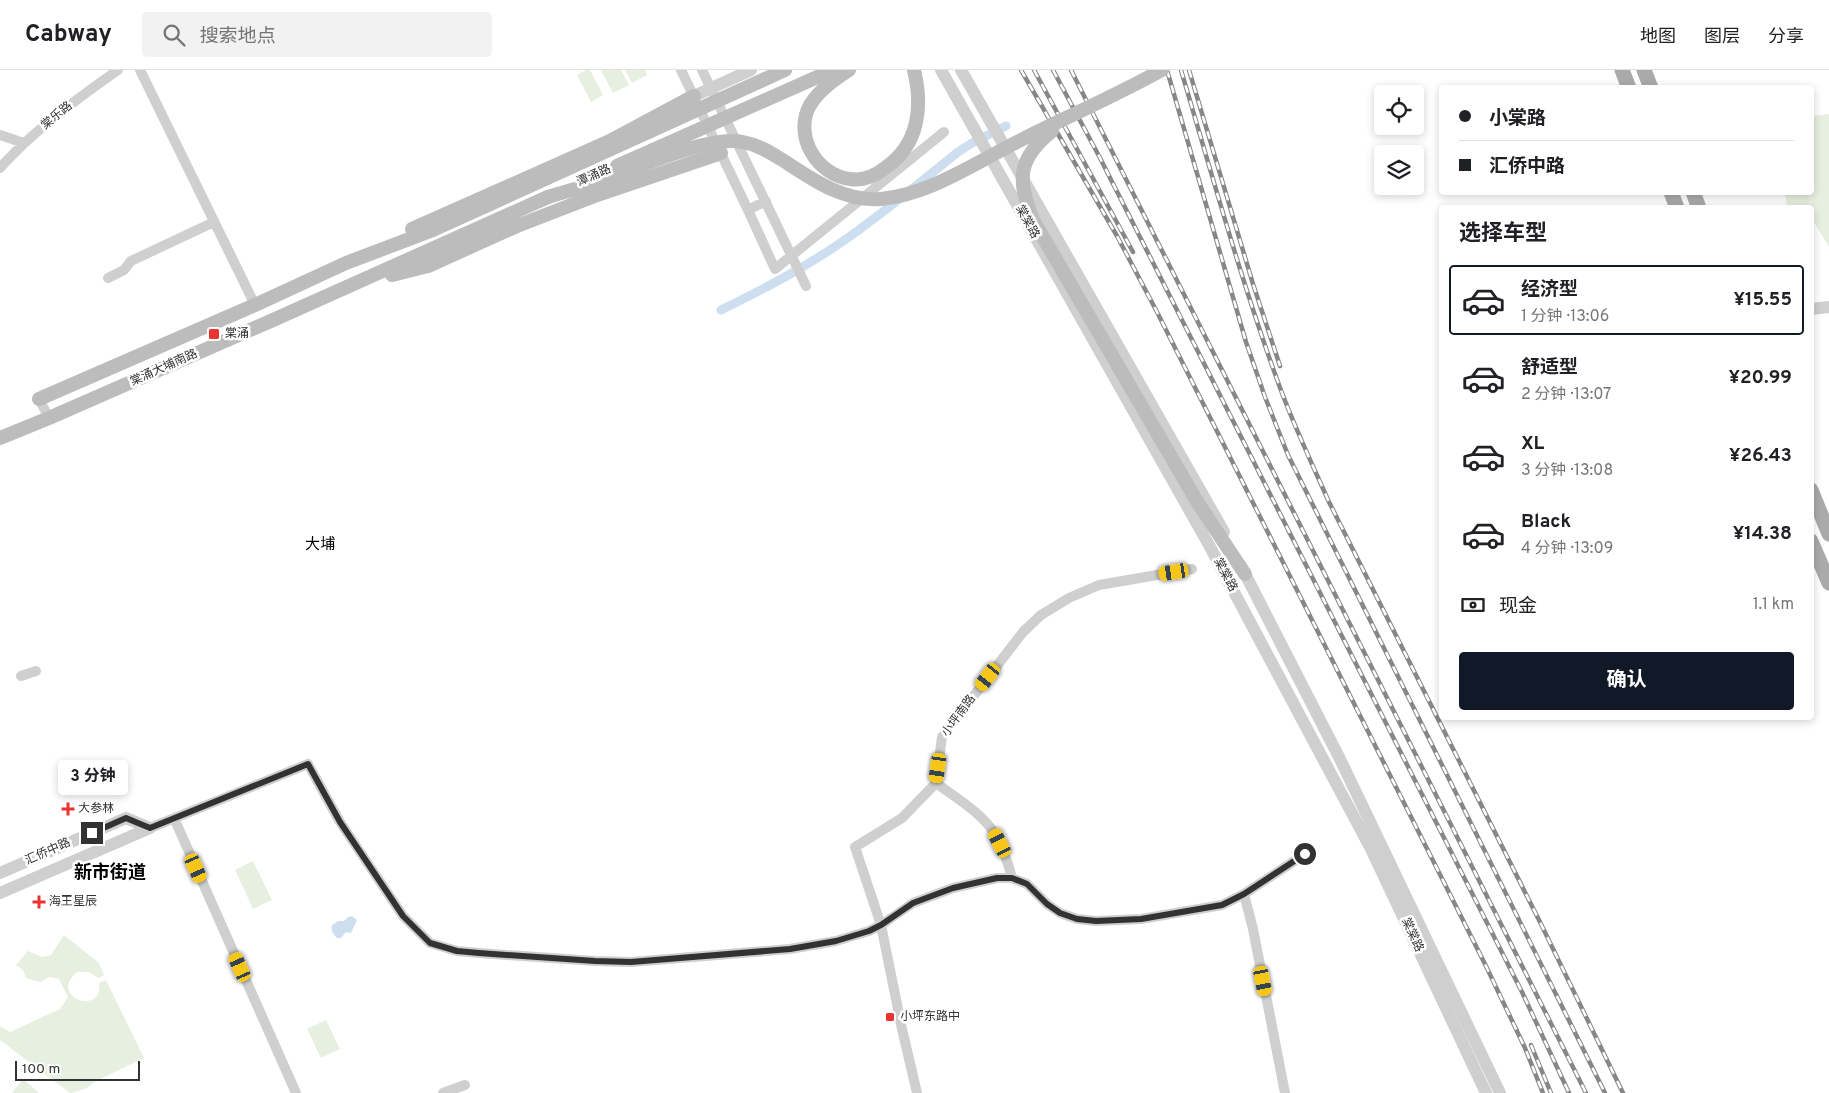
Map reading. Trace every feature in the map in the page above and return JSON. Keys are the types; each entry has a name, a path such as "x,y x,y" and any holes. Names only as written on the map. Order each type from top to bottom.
{"main road":[{"path":"748,87 777,70"},
{"name":"潭涌路","path":"346,263 433,230 785,70"},
{"name":"潭涌路","path":"355,284 833,70"},
{"path":"850,70 828,84 817,96 809,107 805,125 806,141 821,167 835,176 851,180 867,178 876,174 893,163 906,149 917,122 919,105 914,72"},
{"path":"548,197 592,184 681,152 724,140 758,146 823,186 840,193 862,198 881,199 908,194 928,187 1162,70"},
{"path":"1622,70 1628,85"},
{"path":"1644,70 1651,85"},
{"path":"346,263 403,233 610,140 694,96"},
{"path":"1080,112 1040,141 1026,159 1022,178 1027,205 1038,228 1198,503 1245,574"},
{"path":"355,284 428,266 526,223 597,195 721,153"},
{"name":"棠涌大埔南路","path":"39,399 255,305 346,263"},
{"name":"棠涌大埔南路","path":"0,438 355,284"},
{"path":"1814,497 1829,534"},
{"path":"1814,548 1829,583"}],"street":[{"name":"棠乐路","path":"0,168 24,144 71,104 118,70"},
{"path":"140,70 255,305"},
{"path":"681,70 774,269 944,132"},
{"path":"702,70 806,286"},
{"path":"694,96 751,70"},
{"name":"棠棠路","path":"941,70 1209,545 1371,849 1486,1093"},
{"name":"棠棠路","path":"961,70 1000,142 1212,510 1340,759 1500,1093"},
{"path":"0,135 24,144"},
{"path":"748,210 766,201"},
{"path":"108,278 124,270 131,262 214,222"},
{"path":"1814,309 1829,307"},
{"path":"1814,317 1829,315"},
{"path":"39,399 49,418"},
{"name":"小坪南路","path":"936,783 942,737 1023,632 1041,615 1069,598 1099,585 1192,570"},
{"path":"21,676 36,671"},
{"name":"汇侨中路","path":"0,893 150,828 308,764 340,822 403,916 430,943 442,948 489,954 631,962 790,949 844,939 881,925"},
{"path":"917,1093 881,925 855,847 902,818 936,783 982,818 995,834 1005,853 1012,878"},
{"name":"汇侨中路","path":"0,873 126,818 150,828"},
{"path":"174,818 296,1093"},
{"path":"881,925 913,903 953,888 997,878 1012,878 1027,884 1047,904 1060,913 1077,919 1096,921 1159,917 1222,905 1244,894 1305,854"},
{"path":"1244,894 1253,929 1285,1093"},
{"path":"443,1093 465,1085"}],"green space":[{"path":"590,70 603,95 591,102 577,75"},
{"path":"601,70 621,70 629,85 613,93"},
{"path":"625,70 645,70 647,75 632,83"},
{"path":"1829,114 1829,247 1814,222 1814,205 1787,205 1785,195 1814,195 1814,116"},
{"path":"253,861 272,900 253,909 235,870"},
{"path":"64,935 99,963 104,975 99,978 89,972 77,972 70,981 68,989 79,1000 86,1001 93,999 98,993 99,983 106,980 144,1058 94,1082 87,1088 70,1093 0,1040 0,1026 10,1032 60,1009 68,997 59,979 49,977 40,982 26,978 23,970 16,965 28,951 42,957 51,955"},
{"path":"326,1020 340,1049 321,1058 307,1029"},
{"path":"23,1079 39,1093 12,1093"}],"water":[{"path":"352,916 357,920 351,933 346,932 341,938 337,938 332,931 332,925"}],"waterway":[{"path":"721,310 778,281 833,248 880,214 958,152 1006,126"}],"railway":[{"path":"1021,70 1117,236 1156,310 1485,964 1525,1048 1543,1093"},
{"path":"1034,70 1133,252"},
{"path":"1053,70 1099,156 1522,992 1569,1093"},
{"path":"1071,70 1586,1093"},
{"path":"1167,70 1246,342 1288,455 1605,1093"},
{"path":"1181,70 1254,313 1282,393 1299,434 1329,502 1539,920 1623,1093"},
{"path":"1189,70 1253,284 1280,366"},
{"path":"1531,1045 1551,1093"}],"place":[{"name":"棠涌","path":"214,334"},
{"name":"大参林","path":"68,809"},
{"name":"海王星辰","path":"39,902"},
{"name":"小坪东路中","path":"890,1017"}],"district":[{"name":"大埔","path":"320,545"},
{"name":"新市街道","path":"110,873"}],"route":[{"path":"92,833 126,818 150,828 308,764 340,822 392,902 430,943 457,951 602,962 631,962 790,949 851,938 881,925 913,903 953,888 997,878 1012,878 1027,884 1047,904 1060,913 1077,919 1116,921 1159,917 1222,905 1244,894 1305,854"}]}
